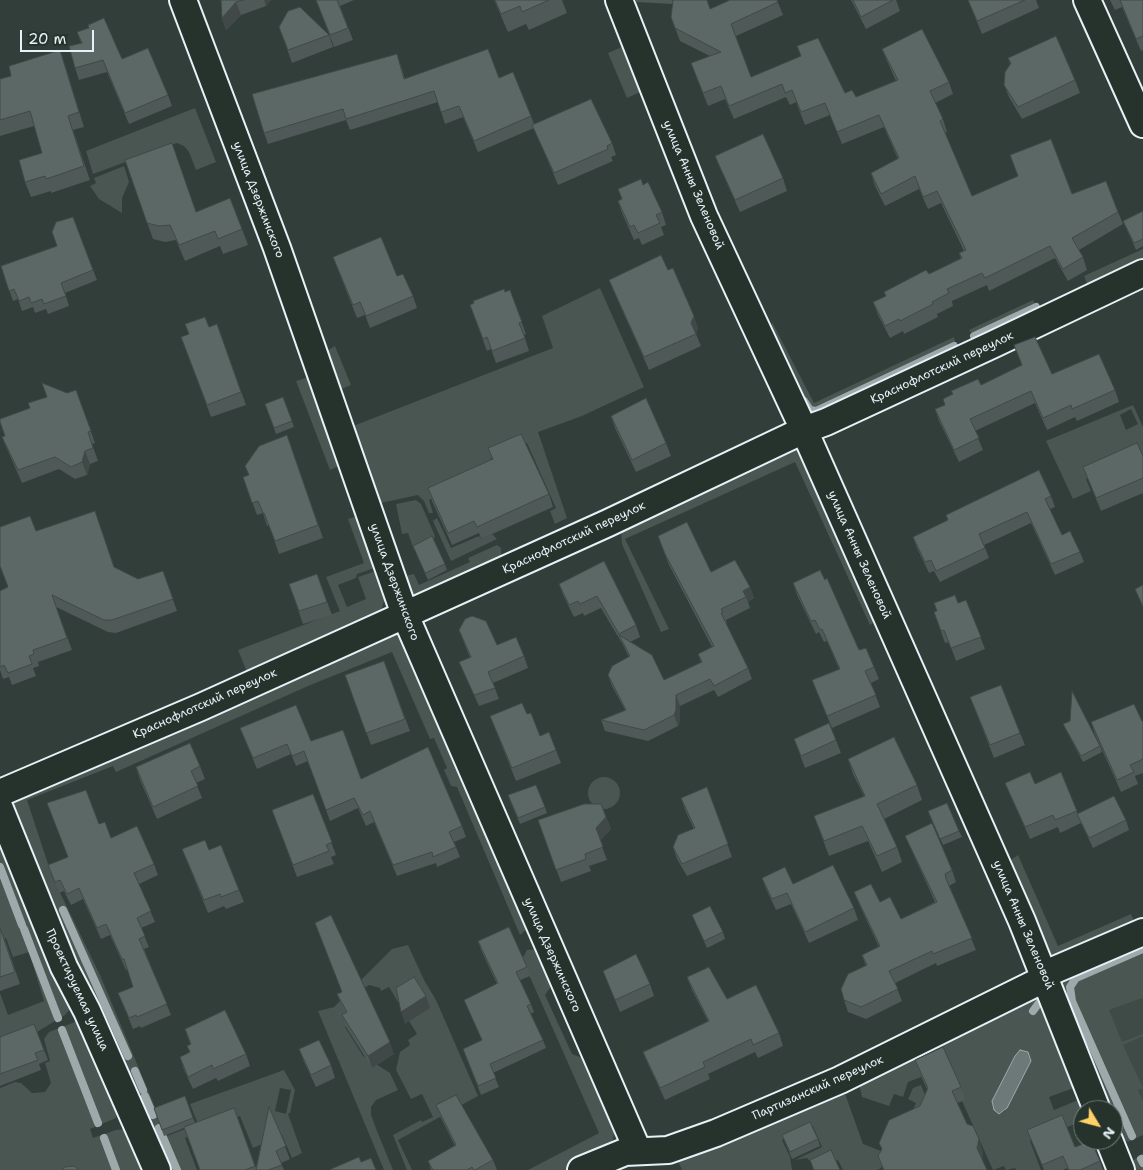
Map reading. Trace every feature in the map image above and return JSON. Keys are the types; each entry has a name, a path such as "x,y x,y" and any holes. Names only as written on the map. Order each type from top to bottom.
{"street":[{"name":"улица Дзержинского","path":"184,0 277,248 405,615 638,1151"},
{"name":"улица Анны Зеленовой","path":"619,0 704,216 804,430 1045,976 1093,1100"},
{"path":"1088,0 1143,124"},
{"name":"Краснофлотский переулок","path":"0,793 201,707 608,523 1143,273"},
{"name":"Проектируемая улица","path":"0,809 64,967 87,1011 157,1170"},
{"name":"Партизанский переулок","path":"581,1170 614,1155 676,1148 778,1107 840,1080 1045,976 1143,932"},
{"path":"1113,1150 1121,1170"}],"shaded area":[{"path":"624,46 645,90 627,98 608,53"},
{"path":"195,108 216,162 196,170 189,152 184,146 177,143 93,174 86,151"},
{"path":"124,166 129,182 122,198 122,213 99,199 90,186 96,183 94,178"},
{"path":"1143,249 1143,266 1090,291 1084,276"},
{"path":"600,288 644,387 582,416 538,432 567,518 555,524 550,511 556,508 527,443 490,459 494,470 429,500 433,513 429,513 424,501 418,495 376,504 348,428 553,348 542,316"},
{"path":"1033,300 1038,310 975,339 969,330"},
{"path":"772,322 814,403 954,337 956,349 810,419 771,331"},
{"path":"335,346 351,385 339,390 325,352"},
{"path":"309,377 343,464 330,470 296,381"},
{"path":"1133,405 1143,427 1143,457 1086,479 1091,491 1073,499 1046,441","holes":["1131,409 1138,424 1126,430 1120,415"]},
{"path":"786,443 803,449 882,617 870,625 795,462 625,539 669,629 661,632 622,544 621,528"},
{"path":"416,500 421,504 435,536 433,541 414,550 408,533 402,534 396,504"},
{"path":"361,515 380,566 357,574 356,578 338,585 347,607 366,599 358,577 382,569 387,592 381,610 375,618 249,677 238,650 340,611 326,577 364,563 348,519"},
{"path":"437,518 451,548 479,536 481,539 492,534 497,539 451,561 433,521"},
{"path":"497,545 501,548 501,564 418,599 411,596 401,577 414,574 419,585 470,562 468,558"},
{"path":"393,632 400,632 529,927 520,935 457,787 451,786 444,770 447,768 434,738 430,739 392,652 308,686 116,772 113,766 27,800 52,876 100,975 167,1136 198,1124 190,1104 284,1070 295,1090 290,1113 288,1114 302,1153 292,1158 282,1135 253,1148 240,1116 185,1138 197,1170 166,1170 86,989 9,801","holes":["280,1088 291,1090 286,1114 275,1111"]},
{"path":"604,777 615,782 620,793 615,804 604,809 593,804 588,793 593,782"},
{"path":"0,832 72,1007 65,1015 37,1032 0,1046 0,993 8,1015 44,1001 29,952 13,957 6,938 0,940"},
{"path":"1018,855 1058,946 1131,914 1136,926 1050,959 1008,862"},
{"path":"1143,941 1143,1000 1142,998 1109,1010 1122,1042 1143,1034 1143,1036 1123,1045 1143,1088 1138,1090 1143,1101 1143,1135 1128,1142 1123,1139 1123,1100 1105,1100 1062,991 1064,979"},
{"path":"408,945 424,980 436,1000 478,1096 398,1140 412,1170 407,1170 393,1135 421,1120 422,1122 433,1117 422,1094 411,1099 396,1070 400,1052 410,1045 408,1040 417,1034 408,1019 403,1003 398,1002 389,987 381,991 380,988 369,985 353,995 349,1023 345,1027 363,1056 390,1073 398,1090 376,1100 371,1107 371,1115 393,1170 384,1170 318,1011 334,1007 392,949"},
{"path":"538,949 552,985 545,995 572,1054 585,1059 615,1129 612,1143 603,1151 566,1170 528,1170 599,1133 522,959 527,950"},
{"path":"1143,979 1143,1136 1088,1004"},
{"path":"1039,992 1079,1086 1049,1097 1054,1110 1073,1102 1073,1125 1030,1141 1041,1170 1016,1170 1015,1168 1006,1170 1004,1166 993,1170 962,1101 965,1100 936,1042","holes":["1015,1056 1005,1111 999,1114 992,1101"]},
{"path":"75,1022 79,1023 118,1109 116,1118 90,1129 93,1138 125,1129 144,1170 0,1170 0,1088 15,1082 21,1083 32,1093 45,1092 51,1083 45,1063 50,1061 44,1039 49,1032"},
{"path":"1020,1050 1028,1052 1031,1061 1007,1108 999,1114 994,1110 992,1101"},
{"path":"911,1055 919,1061 921,1077 908,1082 903,1097 894,1094 889,1106 862,1097 859,1083"},
{"path":"921,1085 927,1100 909,1119 916,1103 908,1099 913,1088"},
{"path":"843,1088 863,1144 881,1151 884,1160 881,1168 877,1170 843,1170 838,1160 813,1170 811,1162 807,1158 795,1160 822,1147 813,1126 782,1140 790,1157 792,1170 682,1170 678,1161"},
{"path":"1143,1153 1143,1170 1133,1170 1134,1160"}],"building":[{"path":"221,0 244,0 236,2 222,18"},
{"path":"316,0 337,0 348,28 330,35"},
{"path":"495,0 549,0 522,12 520,6 501,14"},
{"path":"673,0 707,0 710,9 730,0 777,0 778,2 731,24 751,77 801,56 797,46 818,38 845,93 852,90 856,97 898,80 882,49 922,29 949,82 930,91 943,119 940,121 972,196 1018,176 1010,155 1051,139 1072,194 1106,181 1118,212 1072,238 1083,257 1063,269 1050,246 985,278 982,273 947,289 949,293 932,302 933,304 900,321 899,319 885,326 873,302 886,296 884,292 926,270 929,274 962,258 959,253 966,250 937,191 923,197 915,176 881,194 871,173 899,158 879,115 837,132 825,103 801,112 792,90 785,93 782,84 729,106 721,86 703,93 691,63 721,52 675,28 671,17"},
{"path":"853,0 893,0 861,17"},
{"path":"968,0 1025,0 977,21"},
{"path":"1120,0 1143,0 1143,36 1136,39"},
{"path":"300,7 329,35 288,50 279,27 288,11"},
{"path":"104,18 122,59 148,48 168,95 125,113 103,60 75,68 69,46 82,43 77,32 89,28 88,25"},
{"path":"1056,36 1075,80 1018,107 1004,85 1005,72 1011,63 1008,58"},
{"path":"488,49 499,78 513,72 531,116 474,141 459,106 441,112 434,91 346,119 343,109 264,133 252,94 397,54 404,79"},
{"path":"60,50 79,112 68,116 84,166 46,179 45,176 25,182 19,160 42,153 30,111 0,120 0,79 11,76 9,66"},
{"path":"591,99 612,143 607,146 608,149 554,173 532,125"},
{"path":"763,134 783,178 735,200 715,156"},
{"path":"172,143 196,212 230,198 242,229 218,239 215,231 179,245 170,225 159,226 147,223 125,160"},
{"path":"641,179 643,185 648,182 662,212 656,215 660,223 638,233 634,225 630,227 618,201 622,199 618,189"},
{"path":"1143,211 1143,239 1134,243 1123,221"},
{"path":"73,217 93,270 61,283 66,296 44,304 42,299 31,303 29,297 19,301 14,289 9,291 1,266 57,246 52,232 56,222"},
{"path":"381,237 397,276 403,274 413,296 366,316 360,302 353,305 333,257"},
{"path":"661,255 668,270 673,268 694,316 691,323 696,334 644,357 609,280"},
{"path":"504,289 505,292 510,290 522,322 519,323 525,338 492,351 487,337 483,339 470,305 474,303 473,301"},
{"path":"205,317 209,327 217,324 241,392 207,405 181,337 189,334 185,324"},
{"path":"1035,337 1052,374 1099,354 1115,390 1072,409 1071,405 1043,418 1031,391 970,419 979,438 954,450 935,409 945,405 943,399 953,394 951,391 978,379 981,385 1022,365 1014,345"},
{"path":"42,383 67,393 76,390 91,431 88,432 93,448 85,451 82,462 71,467 55,457 18,470 2,437 5,436 0,419 30,408 28,403 47,397"},
{"path":"283,397 292,421 274,428 265,404"},
{"path":"646,398 666,443 632,460 611,416"},
{"path":"521,434 549,494 477,527 474,521 448,533 428,488 493,459 488,448"},
{"path":"287,435 318,525 275,541 258,501 252,503 243,477 249,475 245,466 259,446"},
{"path":"1137,443 1143,456 1143,478 1096,498 1083,467"},
{"path":"1039,470 1051,496 1045,499 1062,535 1070,531 1080,552 1051,564 1027,512 979,534 985,548 936,571 931,560 925,562 913,537 948,520 946,515"},
{"path":"95,511 114,567 138,579 163,571 173,599 112,620 104,620 52,595 67,638 33,650 34,654 29,656 32,664 8,673 4,665 0,667 0,591 8,587 0,566 0,527 30,516 36,531"},
{"path":"687,522 711,572 735,560 750,587 743,591 746,597 721,609 723,612 721,613 748,668 714,686 710,679 676,695 674,715 644,730 601,720 626,710 608,675 612,666 630,656 619,635 652,655 664,680 702,662 698,654 714,646 665,554 658,536"},
{"path":"432,536 445,564 425,573 413,546"},
{"path":"604,561 636,625 619,634 597,596 580,604 578,601 569,605 559,584"},
{"path":"820,570 825,580 827,578 859,650 866,648 874,667 865,671 876,695 827,716 812,680 840,669 822,629 820,630 815,620 811,621 793,583"},
{"path":"317,574 327,602 299,611 289,584"},
{"path":"1143,585 1143,607 1135,589"},
{"path":"955,595 958,603 966,600 981,637 951,648 944,630 941,631 934,612 937,611 934,603"},
{"path":"472,616 486,621 497,645 516,637 524,656 488,672 495,688 474,695 459,662 471,657 459,630 465,619"},
{"path":"384,661 405,719 366,733 345,675"},
{"path":"1001,685 1020,733 990,745 970,697"},
{"path":"1072,691 1100,746 1081,756 1063,724 1070,721"},
{"path":"522,703 527,714 531,713 540,736 549,732 556,750 512,768 490,716"},
{"path":"1134,704 1143,721 1143,759 1130,765 1134,772 1117,780 1091,722"},
{"path":"296,705 311,741 343,730 361,779 428,747 462,826 449,832 456,847 433,857 432,852 393,865 370,811 363,815 354,798 326,810 304,751 292,756 287,744 253,758 240,728"},
{"path":"829,723 836,740 801,756 794,739"},
{"path":"894,737 917,785 877,804 897,847 877,856 862,826 824,841 814,816 865,796 848,759"},
{"path":"190,743 200,766 191,771 198,786 153,807 136,767"},
{"path":"1030,772 1035,784 1061,772 1077,811 1055,820 1053,815 1025,827 1005,783"},
{"path":"536,785 545,807 518,818 508,795"},
{"path":"707,787 728,844 682,864 673,847 678,835 695,828 681,798"},
{"path":"86,790 99,824 105,822 111,838 137,826 154,864 134,873 151,911 137,918 145,936 139,939 167,1004 137,1017 136,1015 129,1018 118,993 133,987 124,959 122,959 106,924 97,928 79,888 67,894 60,880 55,882 48,865 68,857 47,803"},
{"path":"313,794 332,842 326,845 329,851 293,865 272,810"},
{"path":"1114,796 1126,820 1089,838 1077,814"},
{"path":"947,803 959,831 940,839 928,811"},
{"path":"584,804 601,804 606,817 596,828 603,847 585,854 586,859 556,870 538,820"},
{"path":"932,823 952,870 945,874 946,879 972,938 933,954 932,951 889,971 898,989 861,1007 844,1000 841,989 848,974 867,965 862,955 880,946 854,892 871,884 880,902 890,897 901,919 937,902 905,836"},
{"path":"205,840 209,850 221,845 239,890 221,897 220,894 204,900 182,849"},
{"path":"833,865 854,908 805,932 787,893 772,899 762,878 785,867 793,884"},
{"path":"710,906 723,932 704,941 692,915"},
{"path":"331,915 390,1042 368,1056 342,1015 347,1012 337,994 342,992 315,923"},
{"path":"509,927 527,967 516,972 531,1004 527,1006 543,1040 490,1064 496,1078 478,1086 463,1049 482,1040 464,1000 498,983 478,941"},
{"path":"0,928 15,972 0,977"},
{"path":"636,954 650,984 615,1000 603,971"},
{"path":"709,967 727,999 756,985 779,1033 753,1045 751,1039 703,1062 705,1067 660,1088 643,1052 709,1021 687,977"},
{"path":"414,977 426,996 401,1012 396,988"},
{"path":"225,1010 246,1054 213,1069 212,1065 188,1077 180,1057 190,1052 187,1046 191,1044 185,1029"},
{"path":"34,1024 44,1050 35,1053 38,1060 0,1074 0,1037"},
{"path":"319,1040 331,1065 311,1075 299,1049"},
{"path":"943,1047 961,1087 952,1091 967,1124 973,1126 979,1139 977,1148 987,1170 884,1170 878,1156 882,1149 879,1143 889,1120 920,1106 928,1088 915,1060"},
{"path":"456,1095 493,1160 475,1170 472,1167 467,1170 433,1170 428,1161 456,1145 436,1105"},
{"path":"185,1096 193,1118 162,1130 154,1108"},
{"path":"269,1107 286,1146 276,1151 282,1165 268,1170 256,1170"},
{"path":"234,1108 255,1166 245,1170 200,1170 184,1127"},
{"path":"1062,1115 1073,1142 1073,1150 1095,1150 1100,1161 1080,1170 1069,1170 1063,1156 1042,1165 1027,1130"},
{"path":"810,1122 818,1139 790,1152 782,1135"},
{"path":"831,1150 840,1170 814,1170 810,1160"},
{"path":"359,1157 361,1162 371,1158 376,1170 331,1170 331,1169"},
{"path":"74,1166 79,1170 62,1170 65,1167"}],"waterway":[{"path":"974,336 1036,307"},
{"path":"804,401 810,410 816,411 954,346"},
{"path":"0,867 22,925"},
{"path":"63,910 128,1056"},
{"path":"24,929 58,1018"},
{"path":"1132,1136 1072,1001 1070,987 1076,978 1143,949"},
{"path":"1033,1011 1041,1000"},
{"path":"62,1030 98,1123"},
{"path":"135,1071 143,1090"},
{"path":"145,1096 153,1115"},
{"path":"159,1128 177,1170"},
{"path":"104,1138 116,1170"},
{"path":"1141,1159 1143,1163"}]}
